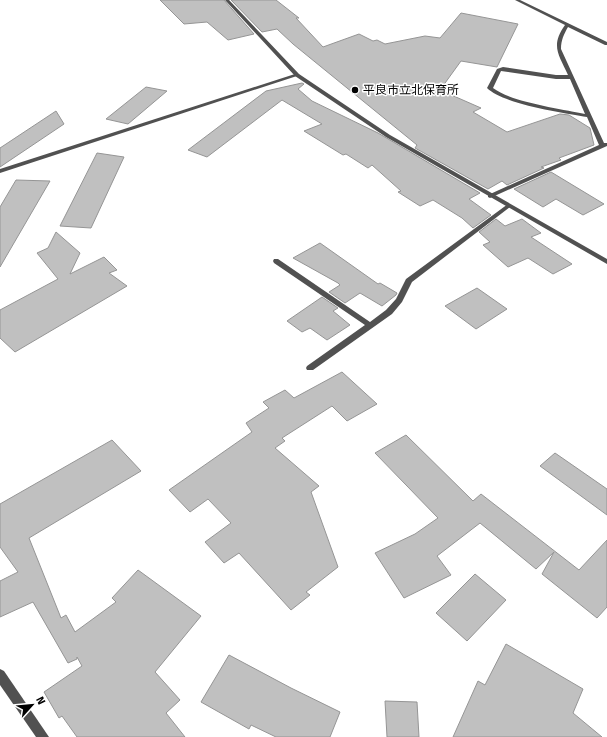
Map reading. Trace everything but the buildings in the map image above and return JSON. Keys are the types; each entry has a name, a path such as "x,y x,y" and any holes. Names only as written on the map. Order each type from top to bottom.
{"street":[{"path":"227,0 297,75 388,136 607,262"},
{"path":"517,0 607,44"},
{"path":"490,196 605,144 590,116 559,49 558,43 561,34 568,24"},
{"path":"572,77 556,77 503,69 498,70 490,88 494,92 526,102 590,116"},
{"path":"0,171 297,75"},
{"path":"310,368 389,312 399,300 409,281 508,206"},
{"path":"276,261 370,325"},
{"path":"0,675 43,737"}],"place":[{"name":"平良市立北保育所","path":"355,90"}]}
